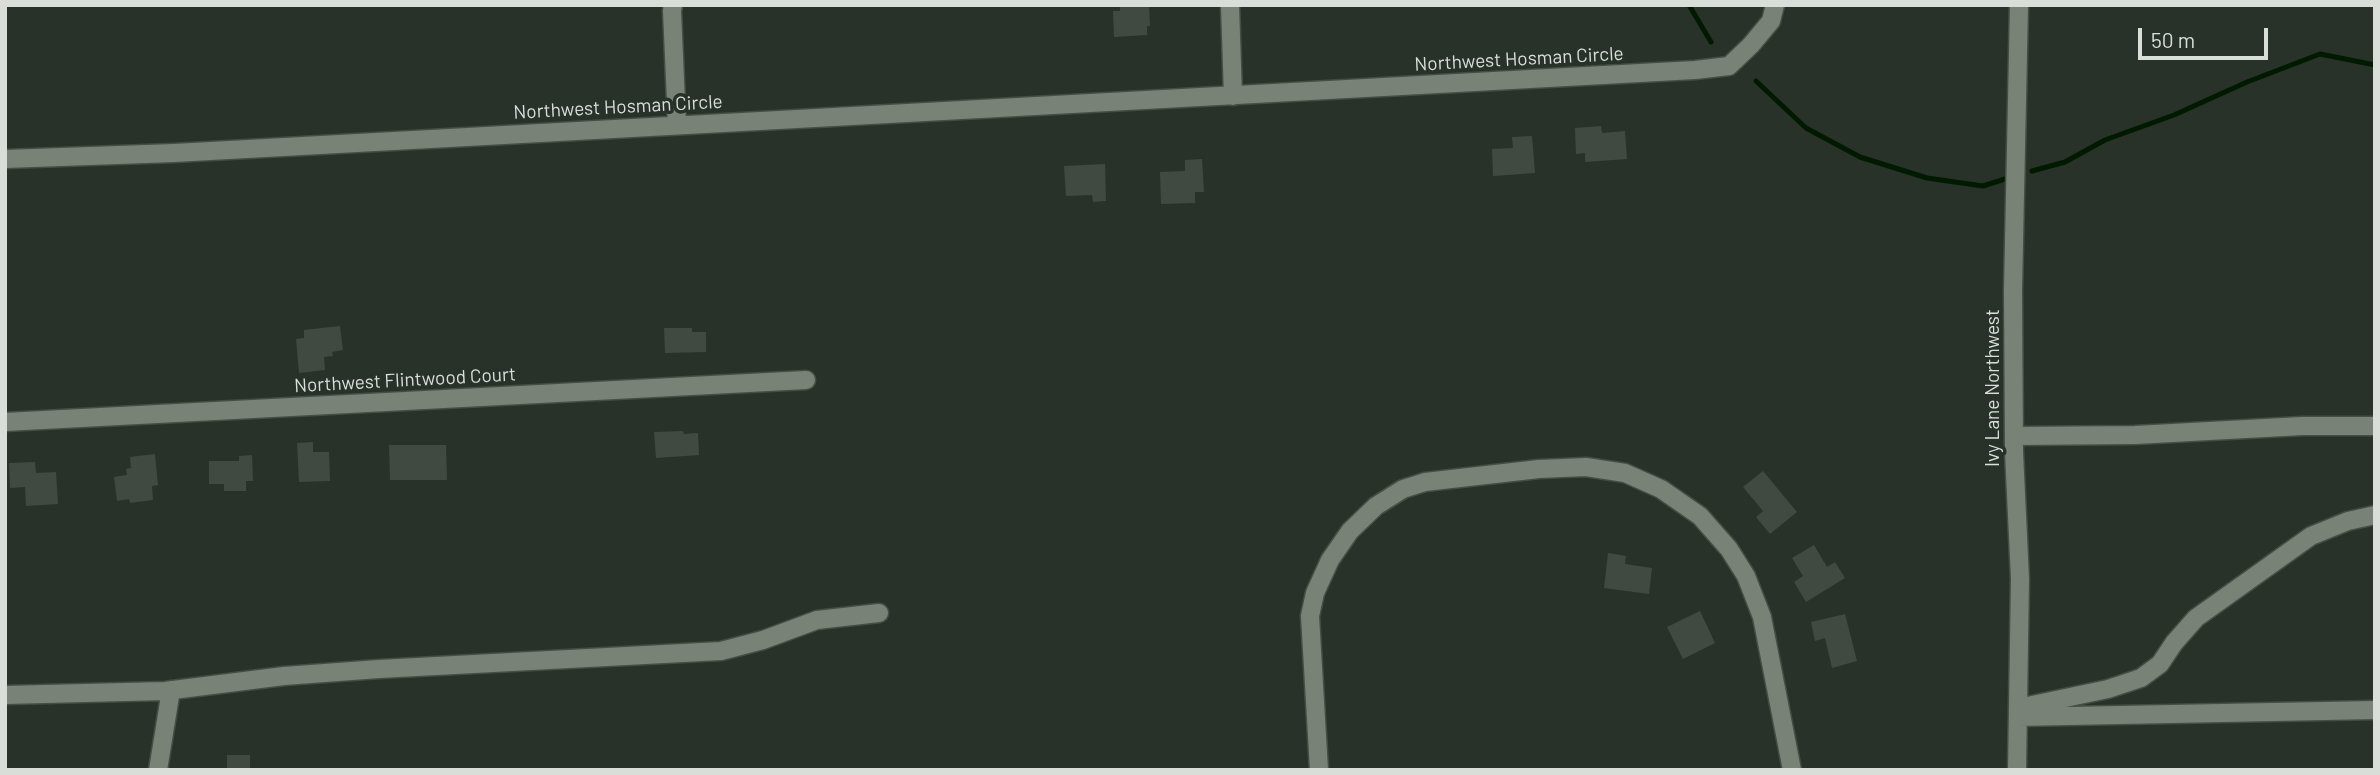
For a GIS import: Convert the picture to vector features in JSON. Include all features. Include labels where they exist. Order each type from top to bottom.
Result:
[{"type":"street","points":[[673,5],[677,125]]},
{"type":"street","points":[[1230,5],[1233,96]]},
{"type":"street","name":"Northwest Hosman Circle","points":[[5,159],[202,151],[1695,71],[1729,66],[1771,21],[1775,5]]},
{"type":"street","name":"Ivy Lane Northwest","points":[[2017,770],[2020,579],[2014,436],[2013,290],[2019,5]]},
{"type":"street","name":"Northwest Flintwood Court","points":[[5,422],[806,380]]},
{"type":"street","points":[[2014,436],[2135,435],[2302,426],[2375,426]]},
{"type":"street","points":[[1319,770],[1310,616],[1315,593],[1330,560],[1350,531],[1376,506],[1403,489],[1425,482],[1539,469],[1586,467],[1625,473],[1661,489],[1700,516],[1729,549],[1746,576],[1762,617],[1792,770]]},
{"type":"street","points":[[2018,713],[2141,678],[2160,664],[2196,618],[2311,536],[2348,521],[2375,515]]},
{"type":"street","points":[[5,695],[171,690],[284,676],[366,670],[721,651],[764,640],[817,620],[879,613]]},
{"type":"street","points":[[158,770],[171,690]]},
{"type":"street","points":[[2018,713],[2375,710]]},
{"type":"building","points":[[1120,5],[1149,5],[1150,26],[1147,26],[1147,35],[1114,37],[1113,11],[1120,11]]},
{"type":"building","points":[[1601,126],[1602,133],[1625,131],[1627,159],[1585,162],[1585,153],[1576,154],[1575,128]]},
{"type":"building","points":[[1532,136],[1535,173],[1493,176],[1492,149],[1513,148],[1512,137]]},
{"type":"building","points":[[1202,159],[1204,192],[1195,192],[1195,203],[1161,204],[1160,172],[1185,171],[1185,160]]},
{"type":"building","points":[[1105,164],[1106,201],[1093,202],[1092,195],[1066,196],[1064,166]]},
{"type":"building","points":[[340,326],[343,350],[332,352],[333,356],[324,357],[325,370],[299,373],[296,339],[304,338],[304,330]]},
{"type":"building","points":[[664,328],[692,328],[692,332],[706,332],[706,352],[665,353]]},
{"type":"building","points":[[683,431],[684,434],[698,433],[699,455],[656,458],[654,432]]},
{"type":"building","points":[[313,442],[313,452],[329,452],[330,481],[299,482],[297,443]]},
{"type":"building","points":[[389,445],[446,445],[447,480],[390,480]]},
{"type":"building","points":[[155,454],[158,485],[152,486],[153,500],[130,503],[129,499],[117,501],[114,477],[127,475],[126,469],[131,468],[130,457]]},
{"type":"building","points":[[252,455],[253,481],[246,481],[246,491],[224,491],[224,484],[209,484],[209,461],[239,461],[239,456]]},
{"type":"building","points":[[35,462],[36,473],[56,472],[58,504],[26,506],[25,487],[10,488],[9,463]]},
{"type":"building","points":[[1763,471],[1797,512],[1770,534],[1756,517],[1763,511],[1743,487]]},
{"type":"building","points":[[1814,545],[1827,567],[1835,562],[1845,578],[1806,602],[1794,582],[1803,576],[1792,558]]},
{"type":"building","points":[[1608,553],[1626,556],[1625,564],[1652,568],[1649,594],[1604,588]]},
{"type":"building","points":[[1700,611],[1715,643],[1683,659],[1667,627]]},
{"type":"building","points":[[1845,614],[1857,661],[1832,668],[1825,638],[1815,641],[1811,622]]},
{"type":"building","points":[[227,755],[250,755],[250,770],[227,770]]},
{"type":"waterway","points":[[1689,5],[1711,42]]},
{"type":"waterway","points":[[2032,171],[2065,162],[2105,140],[2174,115],[2247,82],[2320,54],[2375,65]]},
{"type":"waterway","points":[[1756,81],[1806,128],[1860,157],[1927,178],[1983,186],[2005,179]]}]
